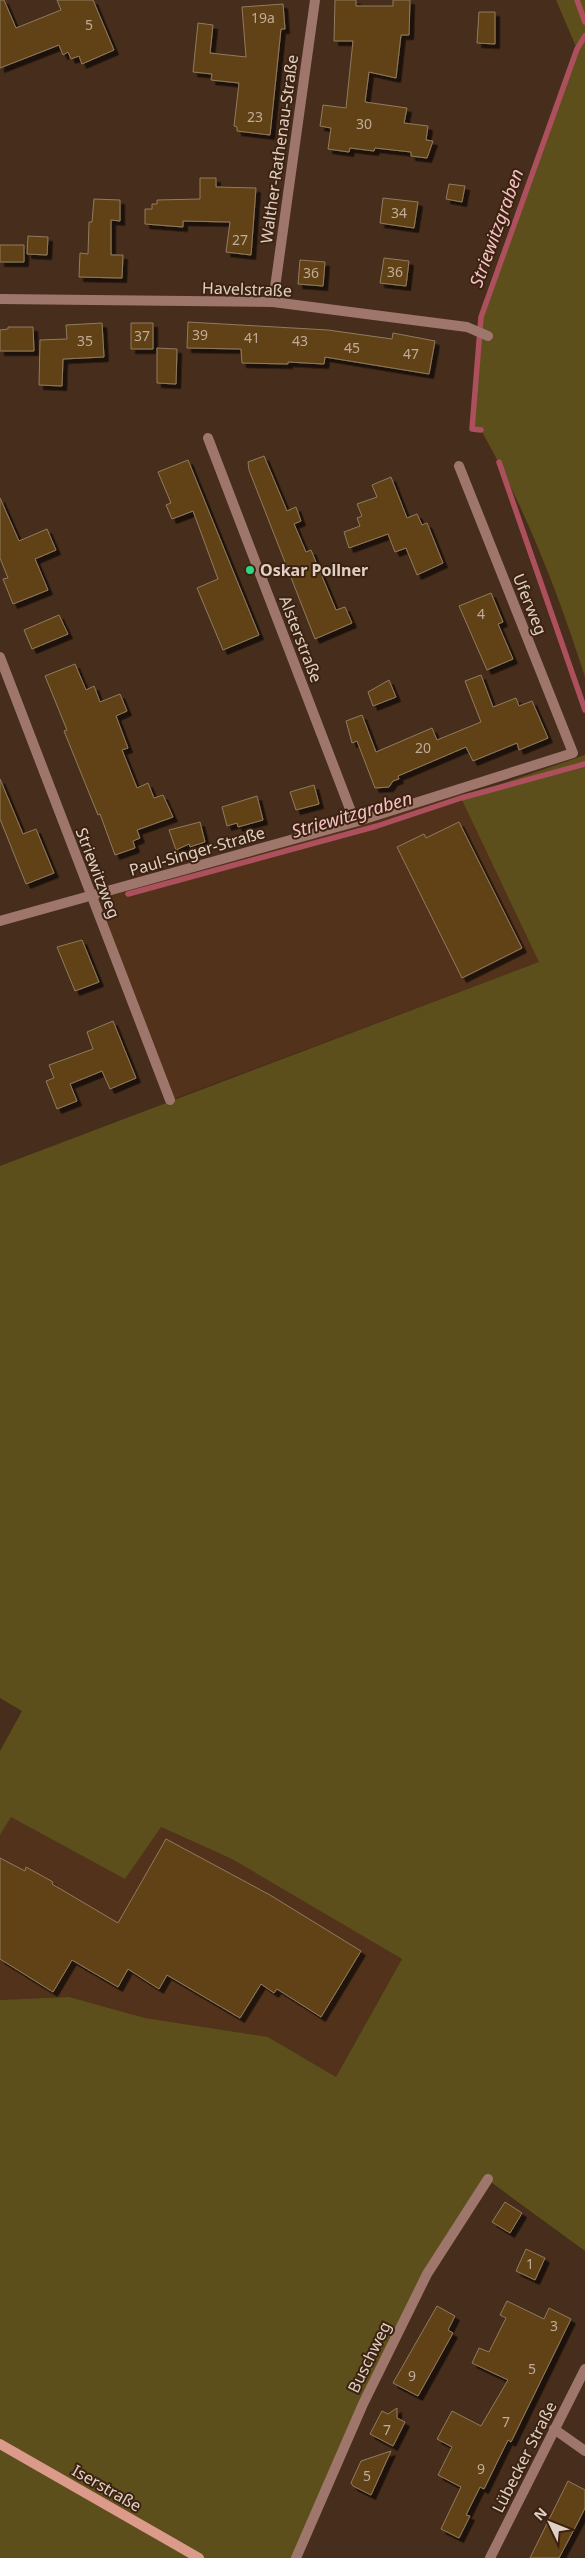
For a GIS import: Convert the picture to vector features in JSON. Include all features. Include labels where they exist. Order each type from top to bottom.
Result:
[{"type":"street","name":"Walther-Rathenau-Straße","points":[[273,302],[315,0]]},
{"type":"street","name":"Havelstraße","points":[[0,299],[273,302],[467,327],[488,336]]},
{"type":"street","name":"Alsterstraße","points":[[208,438],[356,822]]},
{"type":"street","name":"Uferweg","points":[[459,466],[573,752]]},
{"type":"street","name":"Striewitzweg","points":[[0,657],[170,1100]]},
{"type":"street","name":"Paul-Singer-Straße","points":[[0,921],[356,822],[573,752]]},
{"type":"street","name":"Buschweg","points":[[296,2558],[363,2404],[427,2274],[488,2180]]},
{"type":"street","name":"Lübecker Straße","points":[[490,2558],[585,2369]]},
{"type":"street","points":[[554,2429],[585,2451]]},
{"type":"street","name":"Iserstraße","points":[[0,2444],[199,2558]]},
{"type":"shaded area","points":[[556,0],[585,0],[585,677],[552,582],[526,520],[481,430],[472,429],[481,317],[577,49]]},
{"type":"shaded area","points":[[585,755],[585,2251],[488,2180],[427,2274],[296,2558],[0,2558],[0,2000],[69,1997],[145,2018],[268,2037],[336,2077],[402,1959],[232,1859],[161,1827],[125,1879],[11,1817],[0,1835],[0,1751],[22,1711],[0,1698],[0,1166],[539,962],[461,798]]},
{"type":"shaded area","points":[[458,791],[540,962],[170,1100],[91,896]]},
{"type":"shaded area","points":[[11,1816],[125,1879],[160,1827],[232,1859],[402,1959],[336,2077],[268,2037],[145,2018],[69,1997],[0,2000],[0,1835]]},
{"type":"building","points":[[0,0],[4,0],[16,28],[61,10],[57,0],[93,0],[114,50],[82,64],[79,56],[71,59],[68,52],[63,55],[59,45],[0,68]]},
{"type":"building","points":[[335,0],[356,0],[356,6],[393,6],[393,0],[410,0],[409,35],[401,35],[396,78],[369,72],[365,102],[407,108],[404,123],[428,126],[426,140],[433,141],[427,158],[411,156],[411,152],[375,148],[374,151],[350,148],[349,152],[328,149],[331,128],[320,126],[323,105],[346,108],[353,41],[334,41]]},
{"type":"building","points":[[283,4],[285,29],[281,29],[270,135],[237,131],[237,127],[234,126],[239,83],[211,80],[212,74],[193,72],[198,23],[213,25],[210,53],[246,57],[242,7]]},
{"type":"building","points":[[479,12],[495,12],[495,44],[477,43]]},
{"type":"building","points":[[200,178],[216,178],[216,187],[256,188],[251,255],[226,252],[230,222],[183,221],[183,227],[145,224],[145,209],[152,209],[152,204],[157,204],[157,200],[200,199]]},
{"type":"building","points":[[449,184],[465,186],[462,202],[446,199]]},
{"type":"building","points":[[383,198],[418,202],[414,228],[380,223]]},
{"type":"building","points":[[94,199],[120,200],[120,221],[111,220],[111,255],[123,255],[122,278],[79,277],[80,253],[88,254],[89,222],[92,222]]},
{"type":"building","points":[[28,236],[48,237],[47,255],[27,254]]},
{"type":"building","points":[[0,245],[24,245],[24,262],[0,262]]},
{"type":"building","points":[[384,258],[409,261],[406,286],[380,283]]},
{"type":"building","points":[[300,260],[325,262],[323,286],[298,284]]},
{"type":"building","points":[[188,322],[328,330],[392,339],[393,333],[435,341],[429,374],[325,357],[324,364],[288,362],[288,364],[242,363],[241,349],[187,348]]},
{"type":"building","points":[[102,323],[104,357],[63,359],[62,386],[39,385],[40,340],[67,339],[66,325]]},
{"type":"building","points":[[131,323],[153,323],[153,349],[131,349]]},
{"type":"building","points":[[8,327],[33,327],[34,351],[0,351],[0,330],[8,329]]},
{"type":"building","points":[[157,348],[177,349],[176,384],[157,383]]},
{"type":"building","points":[[264,456],[287,511],[296,507],[301,521],[294,524],[306,552],[311,550],[336,610],[345,607],[352,623],[315,639],[249,470],[248,462]]},
{"type":"building","points":[[188,460],[259,635],[223,650],[197,588],[218,579],[193,511],[172,519],[166,505],[171,503],[158,472]]},
{"type":"building","points":[[391,477],[407,518],[417,514],[422,525],[427,523],[443,563],[417,575],[406,548],[395,552],[388,534],[349,548],[344,532],[360,526],[357,518],[362,516],[357,504],[377,497],[372,485]]},
{"type":"building","points":[[0,498],[19,541],[47,529],[56,550],[35,559],[48,590],[13,604],[3,579],[8,578],[0,558]]},
{"type":"building","points":[[491,593],[503,622],[498,624],[513,659],[487,670],[459,606]]},
{"type":"building","points":[[59,615],[68,634],[32,649],[24,630]]},
{"type":"building","points":[[75,664],[86,690],[94,686],[100,702],[120,694],[127,711],[116,716],[128,748],[122,750],[137,788],[148,783],[154,798],[163,795],[173,817],[137,830],[140,838],[133,841],[135,848],[115,855],[100,814],[98,815],[64,731],[67,730],[45,676]]},
{"type":"building","points":[[481,675],[493,707],[516,698],[519,706],[532,701],[548,738],[519,750],[517,743],[473,761],[466,747],[398,776],[399,779],[393,781],[389,787],[375,788],[357,741],[352,743],[346,721],[362,715],[376,752],[432,728],[437,740],[481,722],[465,681]]},
{"type":"building","points":[[389,680],[396,697],[373,706],[368,692]]},
{"type":"building","points":[[0,779],[23,834],[36,829],[54,873],[26,884],[0,819]]},
{"type":"building","points":[[314,785],[319,804],[296,810],[290,792]]},
{"type":"building","points":[[257,796],[263,820],[238,827],[237,823],[227,826],[222,807]]},
{"type":"building","points":[[200,822],[205,842],[190,847],[189,844],[176,850],[169,830]]},
{"type":"building","points":[[459,822],[522,948],[462,978],[397,847],[424,834],[426,838]]},
{"type":"building","points":[[82,940],[99,982],[75,991],[57,947]]},
{"type":"building","points":[[113,1021],[136,1078],[110,1089],[102,1071],[70,1084],[77,1101],[57,1109],[46,1081],[54,1078],[49,1065],[93,1049],[87,1032]]},
{"type":"building","points":[[166,1839],[270,1895],[361,1951],[321,2017],[277,1989],[274,1993],[261,1984],[240,2018],[167,1975],[159,1989],[128,1969],[118,1987],[72,1960],[53,1992],[0,1959],[0,1858],[25,1871],[26,1867],[118,1923]]},
{"type":"building","points":[[505,2202],[522,2213],[510,2233],[492,2222]]},
{"type":"building","points":[[526,2249],[545,2258],[535,2280],[516,2271]]},
{"type":"building","points":[[507,2301],[544,2319],[549,2308],[571,2319],[511,2442],[508,2440],[484,2489],[480,2487],[466,2515],[470,2516],[459,2538],[441,2529],[461,2487],[438,2475],[452,2447],[437,2439],[452,2411],[481,2426],[508,2380],[472,2363],[479,2348],[489,2352],[506,2318],[500,2315]]},
{"type":"building","points":[[437,2306],[455,2316],[448,2330],[453,2333],[418,2396],[393,2383]]},
{"type":"building","points":[[397,2408],[397,2418],[405,2422],[393,2446],[370,2434],[382,2411],[388,2414]]},
{"type":"building","points":[[391,2451],[371,2495],[353,2486],[351,2483],[361,2461]]},
{"type":"building","points":[[568,2481],[585,2490],[585,2508],[559,2558],[530,2558]]},
{"type":"waterway","name":"Striewitzgraben","points":[[577,0],[585,22]]},
{"type":"waterway","name":"Striewitzgraben","points":[[481,430],[472,429],[481,317],[577,49],[585,36]]},
{"type":"waterway","name":"Striewitzgraben","points":[[499,462],[585,710]]},
{"type":"waterway","name":"Striewitzgraben","points":[[128,894],[377,826],[461,798],[585,764]]},
{"type":"place","name":"Oskar Pollner","points":[[250,570]]}]
